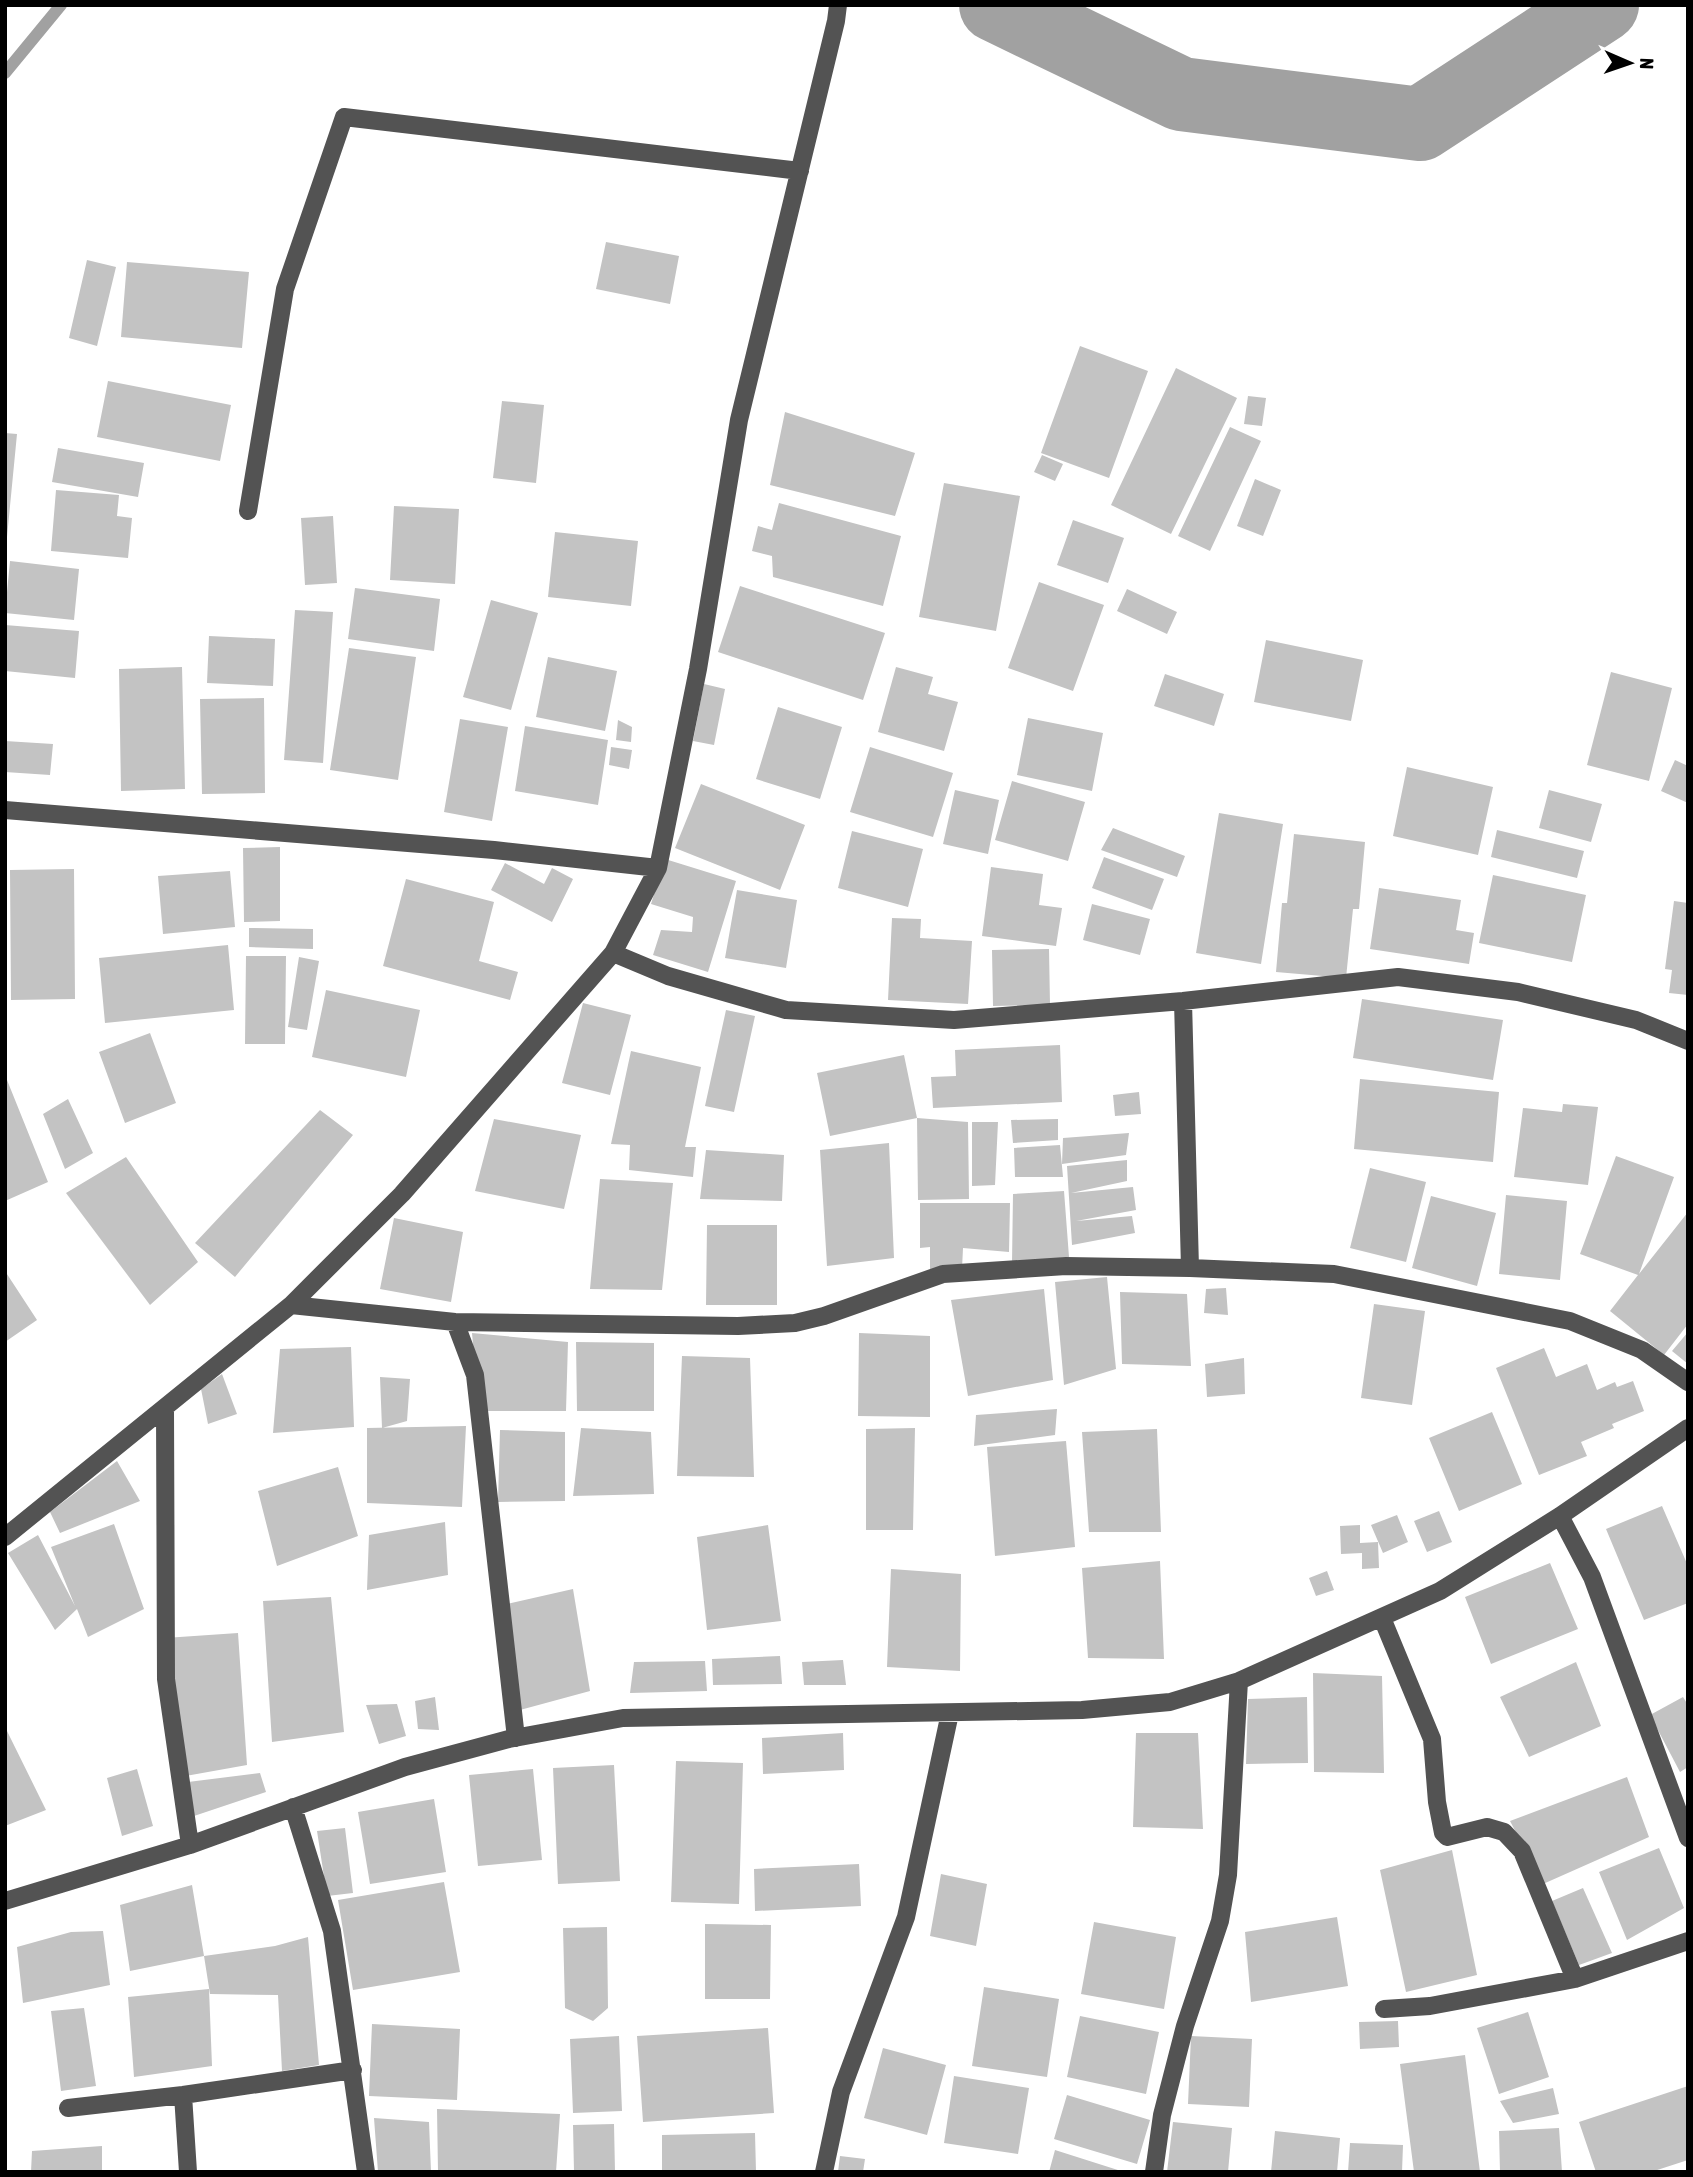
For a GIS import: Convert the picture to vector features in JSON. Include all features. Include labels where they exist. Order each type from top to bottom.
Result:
[{"type":"street","points":[[5,1537],[291,1305],[402,1194],[613,953],[658,868],[698,668],[739,420],[837,13]]},
{"type":"street","points":[[248,511],[285,289],[344,117],[800,171]]},
{"type":"street","points":[[5,810],[494,850],[658,868]]},
{"type":"street","points":[[613,953],[667,976],[786,1010],[954,1020],[1183,1001],[1398,977],[1518,992],[1636,1020],[1688,1041]]},
{"type":"street","points":[[1183,1001],[1190,1268]]},
{"type":"street","points":[[291,1305],[455,1322],[738,1326],[795,1323],[824,1317],[943,1274],[1066,1266],[1334,1274],[1570,1321],[1642,1350],[1688,1382]]},
{"type":"street","points":[[455,1322],[475,1375],[516,1738]]},
{"type":"street","points":[[164,1409],[166,1678],[190,1845]]},
{"type":"street","points":[[5,1902],[190,1845],[405,1767],[516,1738],[623,1718],[1082,1710],[1170,1702],[1239,1681],[1440,1591],[1560,1516],[1688,1428]]},
{"type":"street","points":[[1560,1516],[1592,1577],[1688,1838]]},
{"type":"street","points":[[1382,1618],[1432,1739],[1437,1802],[1443,1833],[1447,1837],[1488,1827],[1504,1832],[1522,1851],[1576,1979]]},
{"type":"street","points":[[1154,2172],[1162,2115],[1185,2026],[1220,1922],[1228,1875],[1239,1681]]},
{"type":"street","points":[[824,2172],[841,2092],[906,1917],[950,1713]]},
{"type":"street","points":[[293,1807],[332,1931],[366,2172]]},
{"type":"street","points":[[1384,2010],[1430,2006],[1576,1979],[1688,1941]]},
{"type":"street","points":[[68,2108],[184,2095],[353,2070]]},
{"type":"street","points":[[184,2095],[188,2172]]},
{"type":"building","points":[[606,242],[679,256],[670,304],[596,289]]},
{"type":"building","points":[[87,260],[116,267],[97,346],[69,338]]},
{"type":"building","points":[[127,262],[249,272],[242,348],[121,337]]},
{"type":"building","points":[[1080,346],[1148,371],[1109,478],[1041,453]]},
{"type":"building","points":[[1176,368],[1237,398],[1171,534],[1111,505]]},
{"type":"building","points":[[108,381],[231,405],[220,461],[97,437]]},
{"type":"building","points":[[1248,396],[1266,398],[1262,426],[1244,424]]},
{"type":"building","points":[[502,401],[544,405],[536,483],[493,478]]},
{"type":"building","points":[[785,412],[915,453],[895,516],[770,485]]},
{"type":"building","points":[[1230,427],[1261,441],[1210,551],[1178,536]]},
{"type":"building","points":[[5,433],[17,434],[7,537],[5,537]]},
{"type":"building","points":[[58,448],[144,463],[138,497],[52,482]]},
{"type":"building","points":[[1042,455],[1063,464],[1055,481],[1034,472]]},
{"type":"building","points":[[1255,479],[1281,490],[1263,536],[1237,526]]},
{"type":"building","points":[[944,483],[1020,496],[996,631],[919,617]]},
{"type":"building","points":[[56,490],[119,495],[117,516],[132,518],[128,558],[51,551]]},
{"type":"building","points":[[779,503],[901,536],[883,606],[773,577],[772,556],[752,551],[758,526],[772,530]]},
{"type":"building","points":[[394,506],[459,509],[455,584],[390,580]]},
{"type":"building","points":[[333,516],[337,583],[305,585],[301,518]]},
{"type":"building","points":[[1073,520],[1124,538],[1108,583],[1057,565]]},
{"type":"building","points":[[555,532],[638,541],[631,606],[548,597]]},
{"type":"building","points":[[10,561],[79,569],[74,620],[5,613]]},
{"type":"building","points":[[1039,582],[1104,605],[1073,691],[1008,668]]},
{"type":"building","points":[[740,586],[885,633],[863,700],[718,652]]},
{"type":"building","points":[[355,588],[440,599],[434,651],[348,639]]},
{"type":"building","points":[[1127,589],[1177,612],[1167,634],[1117,611]]},
{"type":"building","points":[[491,600],[538,613],[511,710],[463,697]]},
{"type":"building","points":[[295,610],[333,612],[323,763],[284,760]]},
{"type":"building","points":[[5,625],[79,631],[75,678],[5,671]]},
{"type":"building","points":[[209,636],[275,639],[273,686],[207,683]]},
{"type":"building","points":[[1266,640],[1363,660],[1351,721],[1254,702]]},
{"type":"building","points":[[349,648],[416,657],[398,780],[330,770]]},
{"type":"building","points":[[548,657],[617,671],[605,731],[536,717]]},
{"type":"building","points":[[182,667],[185,789],[121,791],[119,669]]},
{"type":"building","points":[[896,667],[933,677],[928,694],[958,702],[944,751],[878,732]]},
{"type":"building","points":[[1611,672],[1672,688],[1649,781],[1587,765]]},
{"type":"building","points":[[1165,674],[1224,694],[1214,726],[1154,706]]},
{"type":"building","points":[[704,684],[725,689],[714,745],[693,741]]},
{"type":"building","points":[[264,698],[265,793],[202,794],[200,699]]},
{"type":"building","points":[[778,707],[842,727],[820,799],[756,779]]},
{"type":"building","points":[[1028,718],[1103,733],[1092,791],[1017,775]]},
{"type":"building","points":[[460,719],[508,727],[492,821],[444,812]]},
{"type":"building","points":[[618,720],[632,727],[631,742],[616,740]]},
{"type":"building","points":[[525,726],[608,740],[598,805],[515,791]]},
{"type":"building","points":[[5,741],[53,744],[50,775],[5,772]]},
{"type":"building","points":[[611,747],[632,750],[629,769],[609,765]]},
{"type":"building","points":[[870,747],[953,773],[933,837],[850,812]]},
{"type":"building","points":[[1675,760],[1688,766],[1688,803],[1661,791]]},
{"type":"building","points":[[1407,767],[1493,787],[1478,855],[1393,836]]},
{"type":"building","points":[[1012,781],[1085,802],[1068,861],[995,840]]},
{"type":"building","points":[[701,784],[805,825],[780,890],[675,848]]},
{"type":"building","points":[[955,790],[999,800],[988,854],[943,844]]},
{"type":"building","points":[[1549,790],[1602,804],[1591,842],[1539,828]]},
{"type":"building","points":[[1219,813],[1283,824],[1261,964],[1196,953]]},
{"type":"building","points":[[1113,828],[1185,856],[1177,877],[1101,850]]},
{"type":"building","points":[[1497,830],[1584,851],[1577,878],[1491,857]]},
{"type":"building","points":[[852,831],[923,849],[908,907],[838,888]]},
{"type":"building","points":[[1294,834],[1365,842],[1359,909],[1353,909],[1346,978],[1276,972],[1282,903],[1287,903]]},
{"type":"building","points":[[280,847],[280,921],[244,922],[243,848]]},
{"type":"building","points":[[1104,857],[1164,879],[1152,910],[1092,888]]},
{"type":"building","points":[[665,859],[736,881],[708,972],[653,955],[661,930],[692,932],[693,917],[651,904]]},
{"type":"building","points":[[505,863],[544,884],[552,868],[573,879],[552,922],[491,890]]},
{"type":"building","points":[[991,867],[1043,874],[1039,905],[1062,908],[1056,946],[982,936]]},
{"type":"building","points":[[74,869],[75,999],[11,1000],[10,870]]},
{"type":"building","points":[[230,871],[235,927],[163,934],[158,876]]},
{"type":"building","points":[[1493,875],[1586,895],[1572,962],[1479,943]]},
{"type":"building","points":[[406,879],[494,902],[479,961],[518,972],[510,1000],[383,966]]},
{"type":"building","points":[[1379,888],[1461,900],[1456,930],[1474,933],[1469,964],[1370,949]]},
{"type":"building","points":[[737,890],[797,900],[786,968],[725,958]]},
{"type":"building","points":[[1674,901],[1688,903],[1688,995],[1669,993],[1672,970],[1665,969]]},
{"type":"building","points":[[1092,904],[1150,919],[1140,955],[1083,940]]},
{"type":"building","points":[[892,918],[921,919],[920,938],[972,941],[968,1004],[888,1000]]},
{"type":"building","points":[[249,928],[313,929],[313,949],[249,947]]},
{"type":"building","points":[[228,945],[234,1010],[105,1023],[99,958]]},
{"type":"building","points":[[1049,949],[1050,1005],[993,1006],[992,950]]},
{"type":"building","points":[[246,956],[286,956],[285,1044],[245,1044]]},
{"type":"building","points":[[299,957],[319,961],[307,1030],[288,1027]]},
{"type":"building","points":[[326,990],[420,1010],[406,1077],[312,1057]]},
{"type":"building","points":[[1362,999],[1503,1020],[1493,1080],[1353,1058]]},
{"type":"building","points":[[583,1003],[631,1015],[610,1095],[562,1083]]},
{"type":"building","points":[[726,1010],[755,1016],[734,1112],[705,1106]]},
{"type":"building","points":[[150,1033],[176,1103],[125,1123],[99,1052]]},
{"type":"building","points":[[1060,1045],[1062,1102],[933,1108],[931,1077],[956,1076],[955,1050]]},
{"type":"building","points":[[631,1051],[701,1067],[685,1147],[696,1147],[693,1177],[629,1170],[630,1145],[611,1144]]},
{"type":"building","points":[[904,1055],[917,1118],[830,1136],[817,1073]]},
{"type":"building","points":[[5,1075],[48,1182],[5,1201]]},
{"type":"building","points":[[1360,1079],[1499,1092],[1493,1162],[1354,1149]]},
{"type":"building","points":[[1139,1092],[1141,1114],[1115,1116],[1113,1095]]},
{"type":"building","points":[[68,1099],[93,1153],[65,1169],[43,1114]]},
{"type":"building","points":[[1563,1104],[1598,1107],[1588,1185],[1514,1177],[1523,1108],[1562,1112]]},
{"type":"building","points":[[320,1110],[353,1135],[235,1277],[195,1243]]},
{"type":"building","points":[[917,1118],[968,1122],[969,1199],[918,1200]]},
{"type":"building","points":[[494,1119],[581,1135],[564,1209],[475,1191]]},
{"type":"building","points":[[1058,1119],[1058,1140],[1013,1143],[1011,1120]]},
{"type":"building","points":[[972,1122],[998,1122],[995,1185],[972,1186]]},
{"type":"building","points":[[1129,1133],[1126,1155],[1062,1164],[1063,1138]]},
{"type":"building","points":[[889,1143],[894,1258],[827,1266],[820,1150]]},
{"type":"building","points":[[1060,1145],[1063,1177],[1015,1177],[1014,1148]]},
{"type":"building","points":[[706,1150],[784,1155],[782,1201],[700,1199]]},
{"type":"building","points":[[1616,1156],[1674,1177],[1639,1274],[1688,1212],[1688,1324],[1664,1355],[1610,1311],[1638,1275],[1580,1254]]},
{"type":"building","points":[[126,1157],[198,1262],[150,1305],[66,1193]]},
{"type":"building","points":[[1127,1160],[1127,1181],[1071,1193],[1133,1187],[1136,1210],[1076,1221],[1132,1216],[1135,1233],[1072,1245],[1067,1166]]},
{"type":"building","points":[[1370,1168],[1426,1182],[1406,1262],[1350,1248]]},
{"type":"building","points":[[600,1179],[673,1183],[662,1290],[590,1289]]},
{"type":"building","points":[[1064,1191],[1069,1257],[1012,1263],[1013,1194]]},
{"type":"building","points":[[1506,1195],[1567,1201],[1560,1280],[1499,1274]]},
{"type":"building","points":[[1431,1196],[1496,1213],[1477,1286],[1412,1268]]},
{"type":"building","points":[[920,1203],[1010,1203],[1009,1252],[963,1248],[962,1269],[930,1273],[930,1247],[920,1248]]},
{"type":"building","points":[[394,1218],[463,1232],[451,1302],[380,1289]]},
{"type":"building","points":[[707,1225],[777,1225],[777,1305],[706,1305]]},
{"type":"building","points":[[5,1271],[37,1320],[5,1342]]},
{"type":"building","points":[[1107,1277],[1116,1369],[1064,1385],[1055,1282]]},
{"type":"building","points":[[1226,1288],[1228,1315],[1204,1313],[1206,1289]]},
{"type":"building","points":[[1044,1289],[1053,1380],[968,1396],[951,1300]]},
{"type":"building","points":[[1120,1292],[1187,1294],[1191,1366],[1122,1364]]},
{"type":"building","points":[[1374,1304],[1425,1311],[1412,1405],[1361,1398]]},
{"type":"building","points":[[1688,1332],[1688,1364],[1672,1351]]},
{"type":"building","points":[[472,1333],[568,1342],[566,1411],[479,1411]]},
{"type":"building","points":[[859,1333],[930,1336],[930,1417],[858,1416]]},
{"type":"building","points":[[576,1342],[654,1343],[654,1411],[577,1411]]},
{"type":"building","points":[[351,1347],[354,1427],[273,1433],[280,1349]]},
{"type":"building","points":[[1544,1348],[1556,1377],[1587,1364],[1597,1390],[1615,1382],[1617,1387],[1633,1381],[1644,1411],[1612,1424],[1614,1428],[1581,1442],[1587,1456],[1539,1475],[1496,1368]]},
{"type":"building","points":[[682,1356],[750,1358],[754,1477],[677,1476]]},
{"type":"building","points":[[1244,1358],[1245,1394],[1207,1397],[1205,1364]]},
{"type":"building","points":[[222,1374],[237,1414],[208,1424],[201,1389]]},
{"type":"building","points":[[380,1377],[410,1379],[407,1421],[382,1428]]},
{"type":"building","points":[[1057,1409],[1055,1435],[974,1446],[976,1415]]},
{"type":"building","points":[[1492,1412],[1522,1484],[1459,1511],[1429,1438]]},
{"type":"building","points":[[466,1426],[462,1507],[367,1503],[367,1428]]},
{"type":"building","points":[[581,1428],[651,1432],[654,1494],[573,1496]]},
{"type":"building","points":[[915,1428],[913,1530],[866,1530],[866,1429]]},
{"type":"building","points":[[1157,1429],[1161,1532],[1089,1532],[1082,1432]]},
{"type":"building","points":[[500,1430],[565,1432],[565,1501],[498,1502]]},
{"type":"building","points":[[1066,1441],[1075,1547],[995,1556],[987,1447]]},
{"type":"building","points":[[117,1461],[140,1501],[60,1533],[50,1512]]},
{"type":"building","points":[[338,1467],[358,1536],[277,1566],[258,1491]]},
{"type":"building","points":[[1662,1506],[1688,1566],[1688,1603],[1644,1620],[1606,1529]]},
{"type":"building","points":[[1439,1511],[1452,1542],[1427,1552],[1414,1521]]},
{"type":"building","points":[[1397,1515],[1408,1542],[1383,1553],[1371,1525]]},
{"type":"building","points":[[445,1522],[448,1575],[367,1590],[369,1535]]},
{"type":"building","points":[[114,1524],[144,1609],[88,1637],[77,1609],[55,1630],[8,1553],[38,1535],[75,1606],[51,1547]]},
{"type":"building","points":[[768,1525],[781,1621],[707,1630],[697,1537]]},
{"type":"building","points":[[1360,1525],[1360,1543],[1378,1542],[1379,1568],[1362,1569],[1362,1553],[1341,1554],[1340,1526]]},
{"type":"building","points":[[1160,1561],[1164,1659],[1088,1658],[1082,1568]]},
{"type":"building","points":[[1550,1563],[1578,1629],[1491,1664],[1465,1597]]},
{"type":"building","points":[[891,1569],[961,1574],[960,1671],[887,1667]]},
{"type":"building","points":[[1327,1571],[1334,1590],[1316,1596],[1309,1578]]},
{"type":"building","points":[[573,1589],[590,1691],[520,1710],[507,1604]]},
{"type":"building","points":[[331,1597],[344,1732],[272,1742],[263,1601]]},
{"type":"building","points":[[238,1633],[247,1765],[180,1777],[165,1638]]},
{"type":"building","points":[[780,1656],[782,1684],[713,1685],[712,1659]]},
{"type":"building","points":[[843,1660],[846,1685],[804,1685],[802,1662]]},
{"type":"building","points":[[705,1661],[707,1691],[630,1693],[634,1662]]},
{"type":"building","points":[[1576,1662],[1601,1726],[1529,1757],[1500,1697]]},
{"type":"building","points":[[1313,1673],[1382,1676],[1384,1773],[1314,1772]]},
{"type":"building","points":[[435,1697],[439,1730],[418,1729],[415,1701]]},
{"type":"building","points":[[1307,1697],[1308,1763],[1246,1764],[1248,1699]]},
{"type":"building","points":[[1683,1697],[1688,1705],[1688,1767],[1680,1772],[1650,1715]]},
{"type":"building","points":[[397,1704],[406,1736],[379,1744],[366,1705]]},
{"type":"building","points":[[7,1731],[46,1810],[5,1826],[5,1732]]},
{"type":"building","points":[[843,1733],[844,1770],[763,1774],[762,1738]]},
{"type":"building","points":[[1136,1733],[1198,1733],[1203,1829],[1133,1827]]},
{"type":"building","points":[[676,1761],[743,1763],[739,1904],[671,1902]]},
{"type":"building","points":[[614,1765],[620,1881],[558,1884],[553,1768]]},
{"type":"building","points":[[137,1769],[153,1826],[122,1836],[107,1778]]},
{"type":"building","points":[[533,1769],[542,1860],[478,1866],[469,1775]]},
{"type":"building","points":[[260,1773],[266,1792],[194,1816],[188,1782]]},
{"type":"building","points":[[1627,1777],[1649,1837],[1543,1884],[1510,1821]]},
{"type":"building","points":[[434,1799],[446,1872],[370,1884],[358,1812]]},
{"type":"building","points":[[345,1828],[353,1893],[327,1896],[317,1831]]},
{"type":"building","points":[[1659,1848],[1684,1908],[1627,1940],[1599,1872]]},
{"type":"building","points":[[1452,1850],[1477,1975],[1406,1992],[1380,1870]]},
{"type":"building","points":[[859,1864],[861,1906],[755,1911],[754,1869]]},
{"type":"building","points":[[941,1874],[987,1884],[976,1946],[930,1936]]},
{"type":"building","points":[[444,1882],[460,1972],[353,1990],[338,1900]]},
{"type":"building","points":[[192,1885],[204,1956],[130,1971],[120,1905]]},
{"type":"building","points":[[1583,1888],[1612,1953],[1579,1965],[1552,1901]]},
{"type":"building","points":[[1337,1917],[1348,1986],[1251,2002],[1245,1932]]},
{"type":"building","points":[[1094,1922],[1176,1937],[1164,2009],[1081,1994]]},
{"type":"building","points":[[705,1924],[771,1925],[770,1999],[705,1999]]},
{"type":"building","points":[[607,1927],[608,2008],[593,2021],[565,2008],[563,1928]]},
{"type":"building","points":[[103,1931],[110,1985],[23,2003],[17,1947],[71,1932]]},
{"type":"building","points":[[308,1937],[319,2065],[282,2071],[278,1995],[210,1994],[204,1956],[275,1946]]},
{"type":"building","points":[[984,1987],[1059,1999],[1047,2077],[972,2066]]},
{"type":"building","points":[[209,1989],[212,2066],[134,2077],[128,1997]]},
{"type":"building","points":[[84,2008],[96,2086],[61,2091],[51,2011]]},
{"type":"building","points":[[1528,2012],[1549,2077],[1499,2094],[1477,2028]]},
{"type":"building","points":[[1080,2016],[1159,2032],[1146,2094],[1067,2077]]},
{"type":"building","points":[[1398,2021],[1399,2047],[1360,2049],[1359,2022]]},
{"type":"building","points":[[372,2024],[460,2029],[457,2100],[369,2096]]},
{"type":"building","points":[[768,2028],[774,2113],[643,2122],[637,2036]]},
{"type":"building","points":[[619,2036],[622,2111],[573,2113],[570,2039]]},
{"type":"building","points":[[1191,2036],[1252,2039],[1249,2107],[1188,2104]]},
{"type":"building","points":[[883,2048],[946,2065],[927,2135],[864,2118]]},
{"type":"building","points":[[1465,2055],[1480,2172],[1414,2172],[1400,2064]]},
{"type":"building","points":[[954,2076],[1029,2088],[1018,2154],[944,2143]]},
{"type":"building","points":[[1688,2086],[1688,2160],[1651,2172],[1596,2172],[1579,2122]]},
{"type":"building","points":[[1553,2088],[1559,2114],[1513,2123],[1500,2101]]},
{"type":"building","points":[[1067,2095],[1150,2120],[1137,2164],[1054,2139]]},
{"type":"building","points":[[437,2109],[560,2114],[556,2172],[438,2172]]},
{"type":"building","points":[[374,2118],[429,2122],[431,2172],[378,2172]]},
{"type":"building","points":[[1173,2122],[1232,2128],[1228,2172],[1167,2172]]},
{"type":"building","points":[[614,2124],[615,2172],[574,2172],[573,2125]]},
{"type":"building","points":[[1559,2128],[1562,2172],[1500,2172],[1499,2131]]},
{"type":"building","points":[[1275,2131],[1340,2138],[1337,2172],[1271,2172]]},
{"type":"building","points":[[755,2133],[756,2172],[662,2172],[662,2135]]},
{"type":"building","points":[[1350,2143],[1403,2145],[1402,2172],[1348,2172]]},
{"type":"building","points":[[102,2146],[102,2172],[31,2172],[32,2151]]},
{"type":"building","points":[[1055,2150],[1121,2171],[1121,2172],[1049,2172]]},
{"type":"building","points":[[840,2156],[865,2159],[863,2172],[838,2172]]},
{"type":"waterway","points":[[5,73],[61,5]]},
{"type":"waterway","points":[[996,5],[1181,94],[1420,124],[1602,5]]}]
